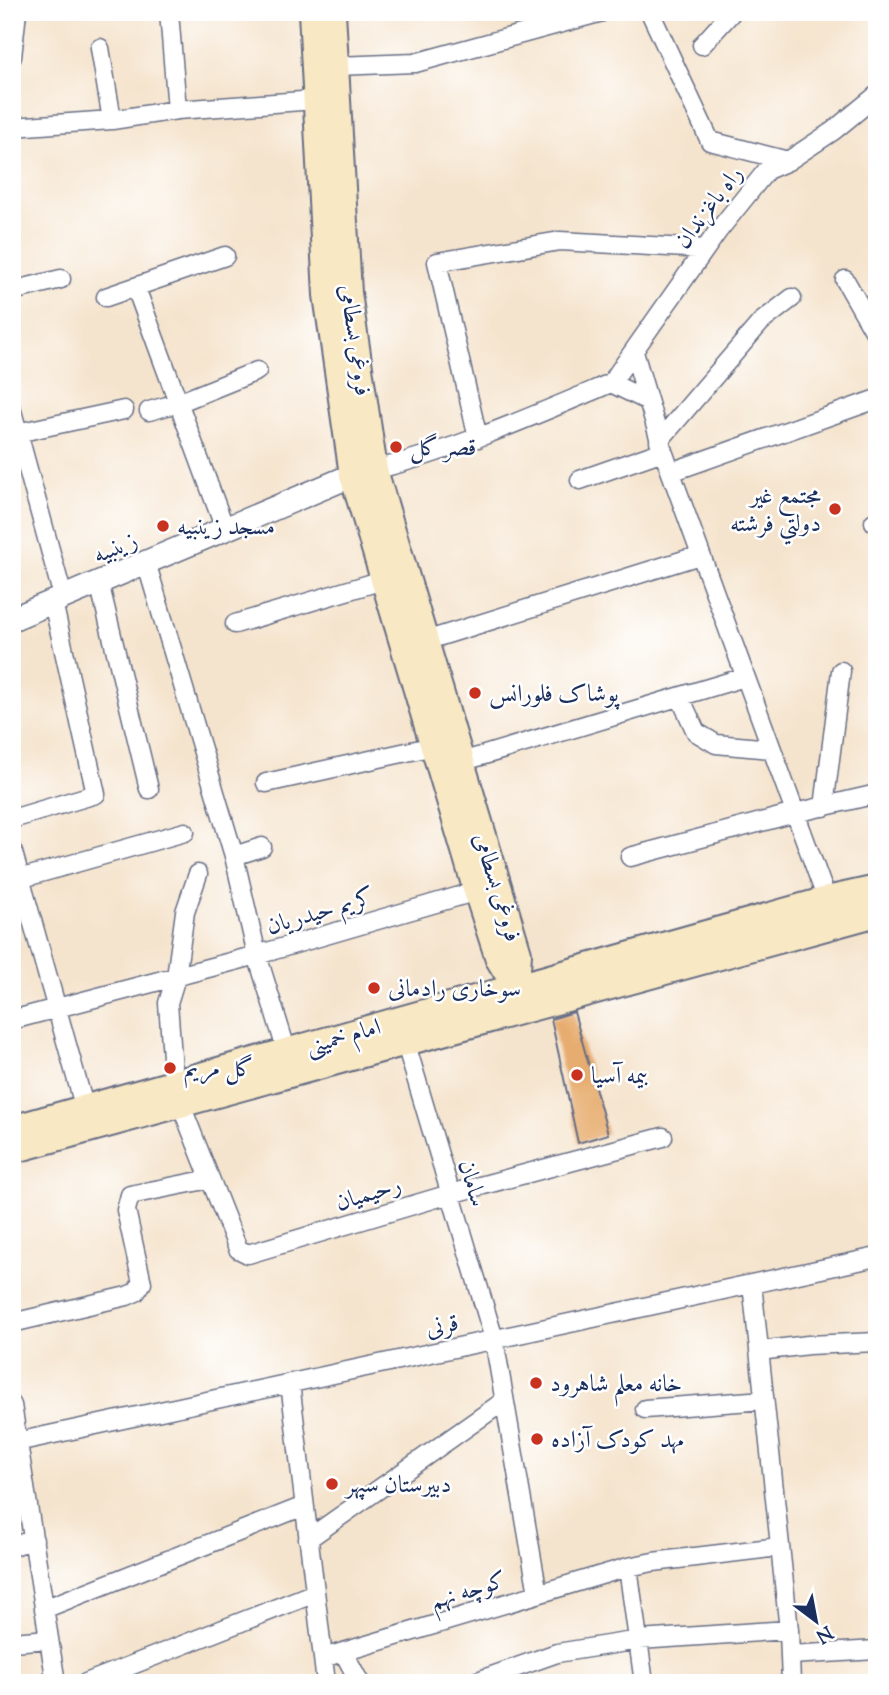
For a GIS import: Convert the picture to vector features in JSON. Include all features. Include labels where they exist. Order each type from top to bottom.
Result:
[{"type":"main road","name":"فروغی بسطامی","points":[[312,12],[327,295],[383,580],[499,959],[519,998]]},
{"type":"main road","name":"فروغی بسطامی","points":[[332,12],[348,293],[364,473],[425,641],[518,953],[519,998]]},
{"type":"main road","name":"امام خمینی","points":[[12,1129],[85,1109],[178,1094],[405,1041],[519,998],[827,901],[877,889]]},
{"type":"main road","name":"امام خمینی","points":[[12,1150],[178,1094],[287,1052],[877,913]]},
{"type":"street","points":[[12,57],[17,12]]},
{"type":"street","points":[[169,12],[177,110]]},
{"type":"street","points":[[336,66],[415,63],[602,12]]},
{"type":"street","points":[[650,12],[710,141],[788,161]]},
{"type":"street","points":[[702,45],[732,12]]},
{"type":"street","points":[[100,48],[112,120]]},
{"type":"street","name":"راه باغزندان","points":[[611,383],[705,249],[767,170],[788,161],[833,131],[877,96]]},
{"type":"street","points":[[12,127],[112,120],[177,110],[316,100]]},
{"type":"street","points":[[478,438],[437,262],[560,241],[705,249]]},
{"type":"street","points":[[106,297],[225,257]]},
{"type":"street","points":[[12,291],[61,279]]},
{"type":"street","points":[[845,280],[877,336]]},
{"type":"street","points":[[136,288],[225,529]]},
{"type":"street","points":[[580,480],[661,446],[761,322],[792,298]]},
{"type":"street","points":[[634,352],[661,446],[827,901]]},
{"type":"street","points":[[149,411],[257,371]]},
{"type":"street","points":[[364,473],[418,459],[478,438],[611,383],[648,401]]},
{"type":"street","points":[[671,472],[877,399]]},
{"type":"street","points":[[15,433],[124,410]]},
{"type":"street","points":[[12,411],[15,433],[58,599],[96,794],[12,819]]},
{"type":"street","name":"زینبیه","points":[[12,619],[364,473]]},
{"type":"street","points":[[425,641],[700,555]]},
{"type":"street","points":[[146,562],[234,856],[257,955],[287,1052]]},
{"type":"street","points":[[235,624],[383,580]]},
{"type":"street","points":[[99,582],[149,789]]},
{"type":"street","points":[[824,807],[841,671]]},
{"type":"street","points":[[461,762],[745,677]]},
{"type":"street","points":[[680,697],[696,732],[716,744],[771,749]]},
{"type":"street","points":[[266,783],[434,746]]},
{"type":"street","points":[[630,857],[877,794]]},
{"type":"street","points":[[16,880],[185,832]]},
{"type":"street","points":[[234,856],[262,848]]},
{"type":"street","points":[[12,849],[16,880],[85,1109]]},
{"type":"street","name":"رحیمیان","points":[[198,874],[185,912],[176,977],[168,1003],[178,1094],[237,1249],[248,1254],[450,1194],[663,1137]]},
{"type":"street","name":"کریم حیدریان","points":[[12,1020],[257,955],[477,891]]},
{"type":"street","name":"سامان","points":[[405,1041],[494,1339],[538,1594]]},
{"type":"street","points":[[12,1323],[136,1292],[142,1283],[126,1210],[130,1195],[210,1179]]},
{"type":"street","name":"قرنی","points":[[15,1442],[877,1257]]},
{"type":"street","points":[[752,1284],[789,1630],[791,1683]]},
{"type":"street","points":[[759,1351],[808,1345],[877,1342]]},
{"type":"street","points":[[290,1383],[326,1683]]},
{"type":"street","points":[[645,1409],[764,1400]]},
{"type":"street","points":[[308,1539],[504,1401]]},
{"type":"street","points":[[12,1405],[15,1442],[34,1540],[56,1683]]},
{"type":"street","points":[[44,1609],[304,1506]]},
{"type":"street","points":[[12,1546],[34,1540]]},
{"type":"street","name":"کوچه نهم","points":[[323,1658],[628,1567],[779,1547]]},
{"type":"street","points":[[628,1567],[644,1683]]},
{"type":"street","points":[[86,1683],[315,1593]]},
{"type":"street","points":[[472,1683],[557,1653],[639,1640],[789,1630]]},
{"type":"street","points":[[12,1642],[49,1639]]},
{"type":"street","points":[[790,1655],[877,1650]]},
{"type":"street","points":[[344,1653],[360,1683]]},
{"type":"building","name":"بیمه آسیا","points":[[574,1012],[608,1134],[578,1143],[551,1019]]},
{"type":"place","name":"قصر گل","points":[[396,447]]},
{"type":"place","name":"مجتمع غير دولتي فرشته","points":[[835,509]]},
{"type":"place","name":"مسجد زینبیه","points":[[163,526]]},
{"type":"place","name":"پوشاک فلورانس","points":[[475,693]]},
{"type":"place","name":"سوخاری رادمانی","points":[[374,988]]},
{"type":"place","name":"گل مریم","points":[[170,1068]]},
{"type":"place","name":"بیمه آسیا","points":[[577,1075]]},
{"type":"place","name":"خانه معلم شاهرود","points":[[536,1383]]},
{"type":"place","name":"مهد کودک آزاده","points":[[537,1439]]},
{"type":"place","name":"دبیرستان سپهر","points":[[332,1484]]}]
